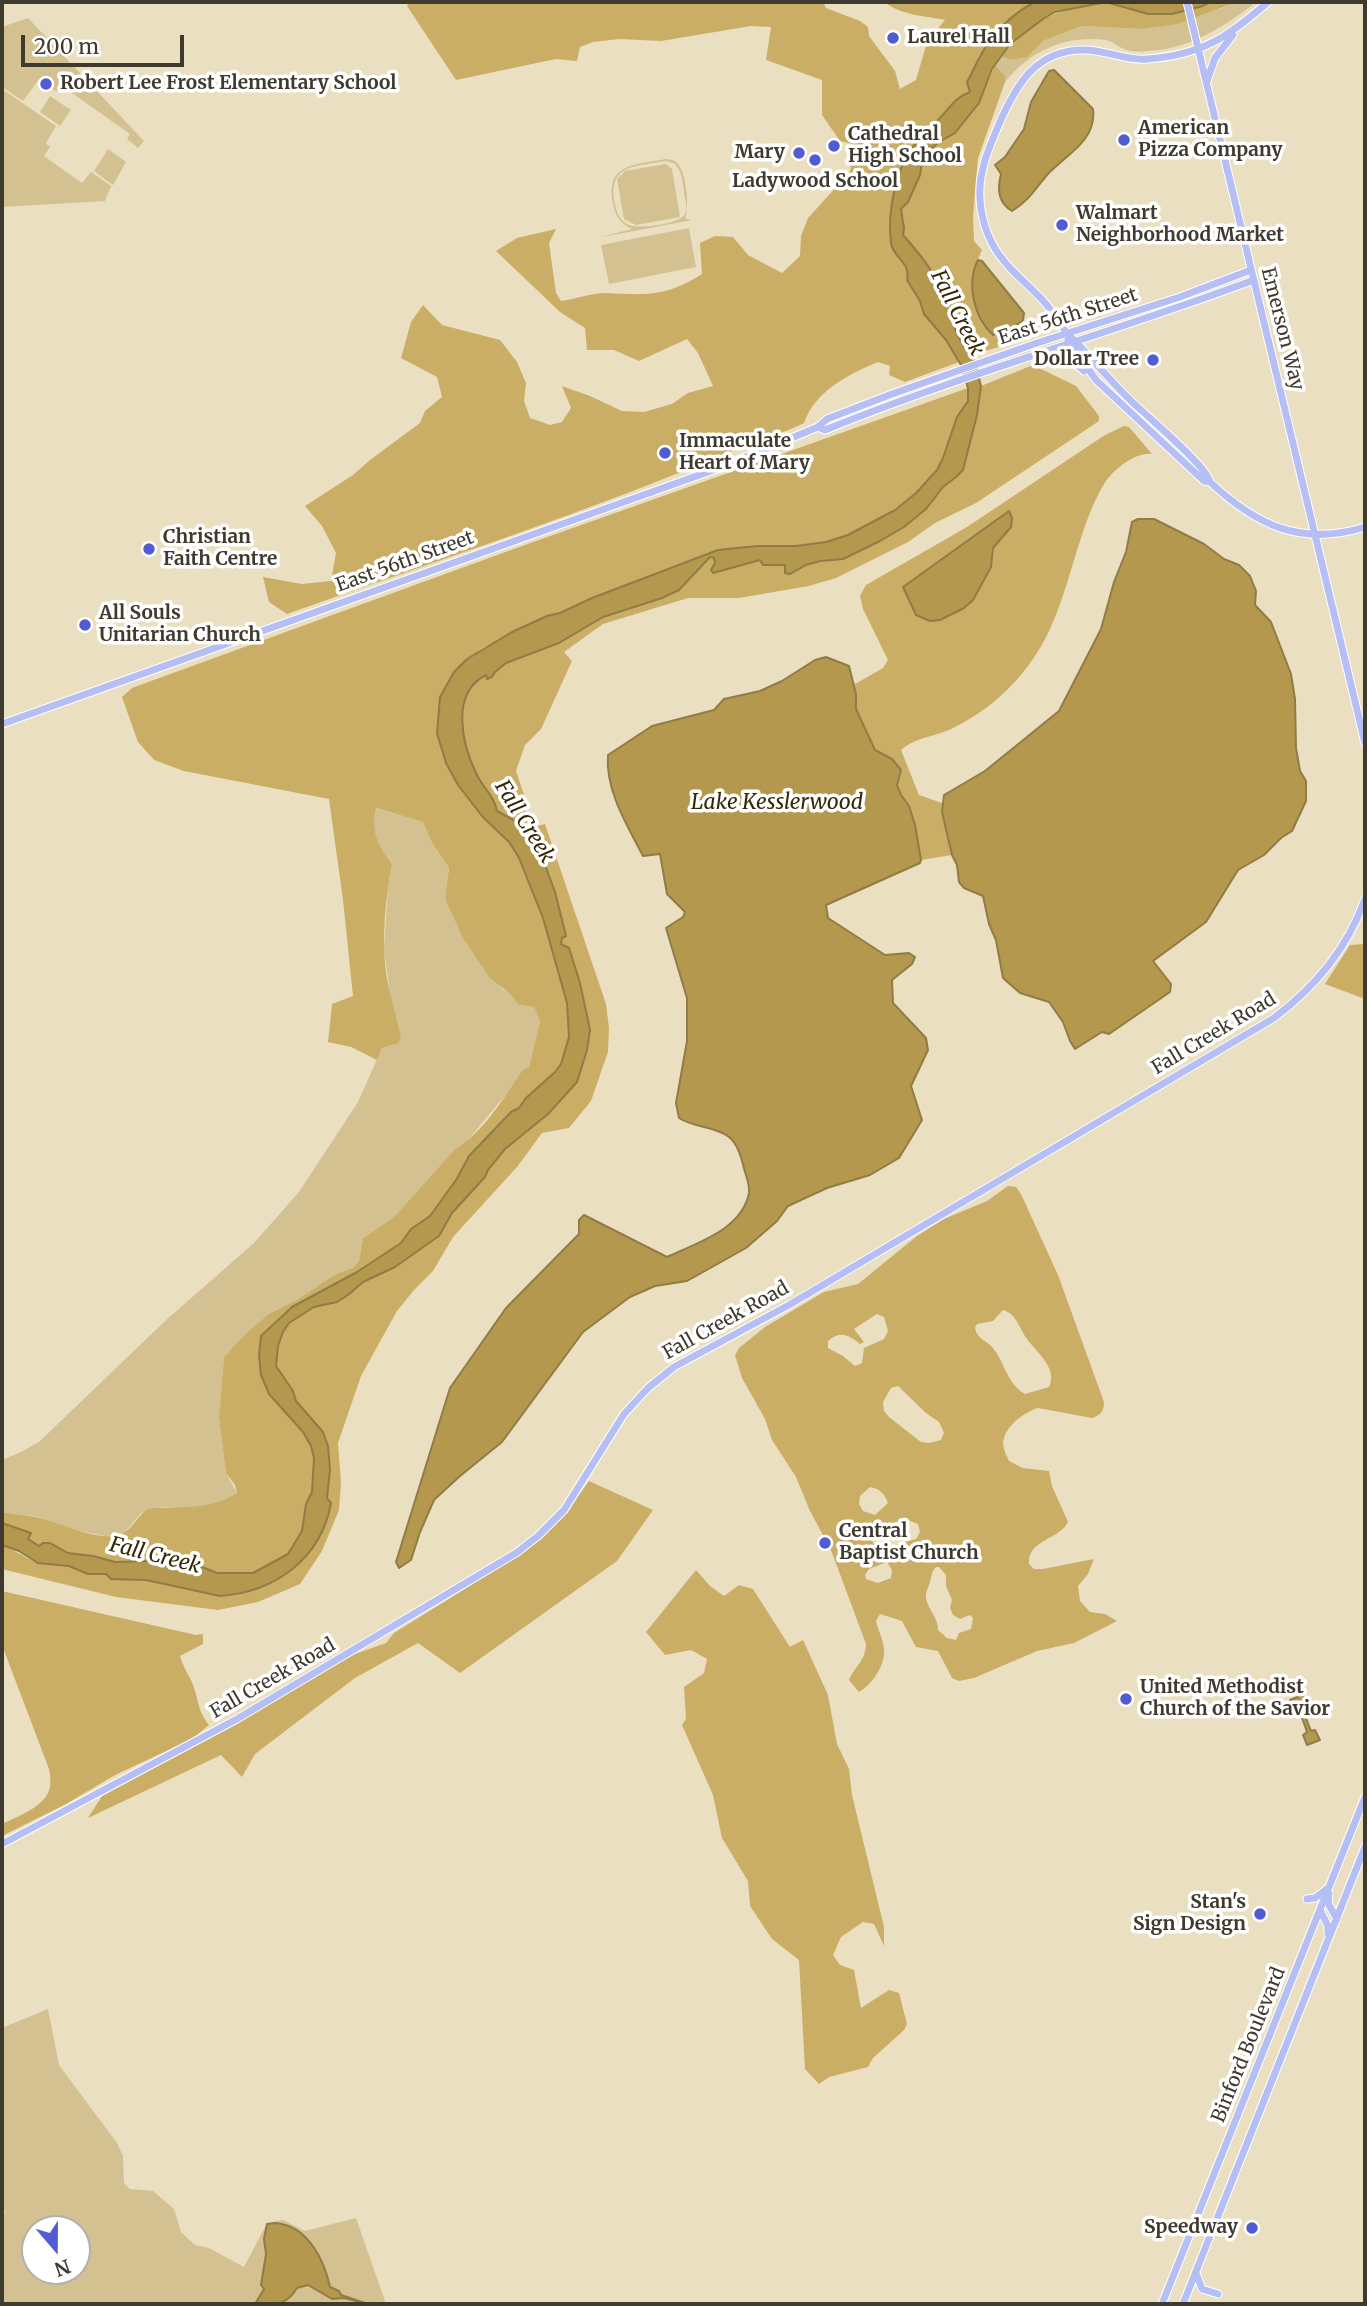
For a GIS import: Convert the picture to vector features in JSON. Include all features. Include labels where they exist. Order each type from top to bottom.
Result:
[{"type":"main road","name":"Emerson Way","points":[[1187,2],[1315,535]]},
{"type":"main road","points":[[1090,374],[1068,333],[1046,304],[1000,256],[987,232],[982,213],[980,186],[983,168],[1016,87],[1027,73],[1047,59],[1066,52],[1089,50],[1144,60],[1198,48],[1218,41],[1237,29],[1268,2]]},
{"type":"main road","points":[[1206,82],[1215,58],[1237,29]]},
{"type":"main road","name":"East 56th Street","points":[[2,724],[719,468],[818,428],[827,419],[911,388],[1181,297],[1251,270]]},
{"type":"main road","name":"East 56th Street","points":[[818,428],[825,430],[1254,280]]},
{"type":"main road","points":[[1072,342],[1208,476],[1210,482],[1233,503],[1255,517],[1289,532],[1315,535],[1339,534],[1365,527]]},
{"type":"main road","points":[[1033,356],[1070,361],[1090,374],[1184,464],[1204,481],[1210,482]]},
{"type":"main road","points":[[1315,535],[1365,743]]},
{"type":"main road","name":"Fall Creek Road","points":[[2,1844],[252,1710],[523,1548],[564,1510],[623,1416],[646,1390],[665,1374],[697,1353],[797,1301],[1275,1018],[1304,995],[1330,965],[1353,929],[1365,899]]},
{"type":"main road","name":"Binford Boulevard","points":[[1162,2304],[1365,1797]]},
{"type":"main road","name":"Binford Boulevard","points":[[1183,2304],[1365,1847]]},
{"type":"main road","points":[[1307,1899],[1318,1897],[1330,1886]]},
{"type":"main road","points":[[1330,1886],[1328,1903],[1336,1919]]},
{"type":"main road","points":[[1320,1910],[1328,1926],[1328,1940]]},
{"type":"main road","points":[[1195,2273],[1202,2289],[1218,2294]]},
{"type":"shaded area","points":[[409,2],[823,2],[826,8],[860,21],[868,27],[869,36],[895,71],[900,89],[916,80],[927,42],[945,20],[905,12],[884,2],[1035,2],[1015,14],[980,56],[968,82],[970,92],[956,100],[915,144],[898,178],[892,205],[892,248],[907,269],[908,280],[924,314],[946,340],[959,362],[905,382],[889,375],[890,366],[878,362],[834,385],[816,402],[804,423],[796,427],[571,514],[287,614],[269,602],[263,577],[302,584],[331,581],[336,553],[322,526],[305,506],[353,475],[420,423],[425,411],[442,397],[437,377],[401,358],[411,322],[423,305],[442,325],[500,340],[517,362],[526,383],[524,401],[530,418],[550,425],[562,422],[571,408],[562,386],[622,411],[644,412],[672,404],[688,393],[713,386],[698,353],[687,339],[639,361],[614,350],[587,350],[585,328],[560,312],[496,251],[517,238],[556,229],[549,243],[556,293],[561,301],[601,293],[656,293],[678,287],[702,274],[700,243],[715,236],[733,237],[748,255],[782,273],[800,256],[801,236],[808,218],[850,172],[853,144],[840,141],[822,115],[822,80],[766,60],[771,27],[751,26],[661,41],[619,39],[593,42],[580,47],[577,61],[556,59],[456,80],[407,6]]},
{"type":"shaded area","points":[[1106,2],[1148,14],[1172,14],[1210,2],[1237,2],[1177,24],[1140,29],[1081,26],[1043,41],[1027,57],[1010,60],[1001,56],[1023,33],[1047,17]]},
{"type":"shaded area","points":[[1237,2],[1256,2],[1214,31],[1179,46],[1139,51],[1121,48],[1105,40],[1076,40],[1037,54],[1005,82],[1005,75],[995,65],[1001,56],[1010,60],[1026,57],[1043,41],[1081,26],[1140,29]]},
{"type":"shaded area","points":[[28,18],[144,141],[138,148],[127,139],[130,134],[62,86],[57,92],[39,79],[23,101],[2,87],[2,27]]},
{"type":"shaded area","points":[[995,65],[1005,75],[1005,82],[978,158],[973,217],[974,241],[982,250],[973,270],[993,335],[999,333],[1005,345],[969,356],[961,338],[954,331],[950,303],[934,276],[902,235],[904,220],[901,209],[908,202],[920,175],[922,161],[939,142],[954,133],[979,103]]},
{"type":"shaded area","points":[[2,89],[56,126],[46,143],[50,147],[44,156],[82,183],[91,172],[111,186],[105,201],[2,207]]},
{"type":"shaded area","points":[[50,96],[71,110],[60,126],[40,112]]},
{"type":"shaded area","points":[[108,149],[126,162],[113,185],[94,171]]},
{"type":"shaded area","points":[[666,159],[676,162],[683,173],[687,206],[679,170],[674,163],[665,161],[634,167],[619,174],[615,181],[615,204],[619,217],[629,225],[650,226],[676,221],[685,214],[687,206],[685,219],[692,220],[597,238],[632,229],[622,222],[616,213],[612,191],[614,181],[618,173],[633,165]]},
{"type":"shaded area","points":[[666,164],[672,169],[680,217],[636,225],[624,219],[617,179],[625,171]]},
{"type":"shaded area","points":[[689,228],[696,267],[609,284],[601,245]]},
{"type":"shaded area","points":[[1033,365],[1076,386],[1099,416],[1099,421],[976,503],[935,523],[908,542],[836,578],[809,586],[739,598],[688,598],[603,624],[564,652],[572,661],[541,729],[525,745],[516,771],[525,798],[525,810],[538,826],[545,824],[606,1004],[608,1052],[591,1101],[569,1128],[542,1133],[517,1167],[453,1237],[433,1271],[397,1311],[361,1376],[338,1443],[341,1483],[339,1510],[322,1551],[300,1584],[258,1602],[218,1610],[116,1597],[2,1569],[2,1545],[36,1562],[106,1574],[111,1579],[146,1580],[220,1596],[259,1588],[276,1580],[306,1556],[326,1523],[331,1503],[327,1498],[330,1470],[328,1446],[323,1432],[296,1401],[293,1391],[276,1366],[283,1332],[289,1323],[314,1307],[330,1304],[348,1295],[363,1282],[395,1267],[439,1237],[452,1213],[485,1177],[505,1149],[548,1114],[577,1082],[587,1050],[590,1030],[569,948],[561,944],[562,938],[566,936],[555,892],[534,835],[526,827],[497,811],[488,789],[471,761],[462,719],[468,693],[475,683],[487,675],[492,677],[506,663],[572,636],[603,617],[679,590],[710,557],[714,558],[712,567],[716,573],[761,560],[763,565],[786,565],[785,572],[790,574],[806,565],[851,556],[904,527],[926,509],[937,493],[962,470],[977,415],[981,386]]},
{"type":"shaded area","points":[[968,388],[968,401],[957,417],[953,434],[937,469],[916,493],[885,516],[848,535],[826,542],[718,550],[547,616],[481,649],[440,697],[437,733],[446,763],[458,785],[482,816],[510,843],[519,858],[543,918],[567,1003],[569,1037],[561,1064],[555,1072],[526,1098],[519,1108],[511,1112],[469,1156],[456,1180],[430,1216],[411,1229],[401,1243],[357,1272],[292,1307],[261,1336],[261,1375],[269,1394],[303,1432],[314,1458],[312,1492],[306,1504],[302,1531],[288,1554],[253,1573],[217,1573],[183,1564],[165,1566],[138,1561],[115,1562],[68,1553],[59,1547],[39,1546],[27,1539],[31,1534],[2,1523],[2,1512],[45,1519],[93,1534],[116,1536],[128,1530],[148,1509],[194,1507],[215,1503],[237,1493],[235,1485],[226,1473],[219,1417],[224,1357],[246,1333],[270,1313],[297,1300],[334,1275],[354,1267],[359,1261],[363,1238],[394,1217],[455,1149],[466,1142],[484,1123],[523,1070],[529,1067],[540,1021],[534,1007],[519,1005],[490,978],[463,938],[445,898],[449,868],[432,843],[423,822],[376,808],[374,824],[377,838],[392,864],[384,951],[387,979],[401,1038],[397,1044],[382,1048],[377,1060],[351,1047],[328,1042],[332,1004],[353,996],[329,799],[184,771],[154,760],[138,742],[122,697],[132,688],[173,673]]},
{"type":"shaded area","points":[[1124,426],[1129,427],[1152,454],[1139,456],[1125,463],[1104,484],[1088,518],[1057,612],[1033,660],[1011,686],[985,709],[955,727],[914,742],[901,750],[919,795],[942,803],[952,855],[921,860],[909,806],[897,785],[901,774],[888,756],[875,750],[856,709],[855,684],[883,668],[888,660],[863,609],[860,596],[866,585],[967,527],[1105,435]]},
{"type":"shaded area","points":[[375,808],[423,822],[432,843],[449,868],[445,898],[502,989],[519,1005],[534,1007],[540,1021],[529,1067],[467,1141],[455,1149],[394,1217],[363,1238],[359,1262],[354,1267],[334,1275],[297,1300],[270,1313],[246,1333],[224,1357],[219,1417],[226,1473],[237,1493],[203,1508],[164,1507],[141,1513],[125,1532],[111,1537],[72,1530],[37,1517],[2,1512],[2,1460],[39,1442],[165,1321],[254,1243],[299,1192],[358,1102],[382,1048],[397,1044],[384,949],[392,864],[377,838]]},
{"type":"shaded area","points":[[1365,944],[1365,999],[1325,984],[1350,945]]},
{"type":"shaded area","points":[[1008,1186],[1016,1187],[1021,1194],[1058,1275],[1104,1402],[1098,1416],[1092,1418],[1038,1408],[1018,1419],[1006,1433],[1003,1444],[1009,1461],[1023,1468],[1049,1471],[1052,1486],[1068,1522],[1058,1533],[1033,1550],[1029,1564],[1034,1569],[1043,1569],[1094,1559],[1088,1574],[1078,1586],[1080,1601],[1090,1612],[1105,1614],[1117,1621],[1074,1643],[1037,1651],[974,1678],[959,1681],[952,1678],[938,1651],[916,1647],[902,1621],[880,1614],[876,1621],[883,1645],[883,1661],[873,1679],[859,1692],[849,1680],[862,1660],[866,1644],[831,1550],[796,1477],[772,1440],[765,1419],[742,1378],[735,1355],[739,1348],[765,1327],[824,1292],[858,1284],[917,1236],[944,1219],[987,1201]],"holes":[[[1003,1310],[1012,1315],[1049,1367],[1049,1387],[1025,1394],[1019,1390],[993,1348],[978,1335],[975,1328],[977,1324],[993,1321]],[[877,1314],[884,1317],[888,1331],[884,1339],[864,1348],[862,1363],[855,1366],[828,1348],[828,1341],[840,1335],[848,1336],[860,1344],[864,1342],[854,1329]],[[898,1386],[939,1422],[944,1433],[941,1440],[921,1442],[889,1417],[884,1411],[883,1402],[891,1388]],[[870,1487],[882,1492],[888,1503],[875,1515],[863,1511],[859,1504],[860,1496]],[[908,1520],[918,1524],[920,1532],[916,1539],[884,1548],[873,1543],[872,1539],[879,1531]],[[887,1562],[892,1570],[891,1578],[878,1583],[866,1579],[865,1575],[869,1569]],[[939,1567],[946,1575],[953,1615],[960,1619],[970,1615],[973,1618],[971,1629],[959,1633],[956,1640],[947,1638],[938,1630],[927,1602],[926,1593],[933,1570]]]},
{"type":"shaded area","points":[[589,1481],[653,1510],[617,1561],[460,1673],[418,1643],[355,1678],[255,1754],[242,1777],[221,1755],[88,1818],[102,1796],[355,1654],[386,1643],[394,1633],[526,1551],[573,1503]]},
{"type":"shaded area","points":[[696,1570],[710,1586],[724,1596],[739,1585],[753,1589],[790,1647],[803,1640],[828,1695],[837,1744],[849,1769],[852,1795],[884,1927],[884,1946],[874,1924],[863,1922],[841,1937],[833,1955],[840,1965],[854,1970],[861,2008],[889,1990],[899,1993],[907,2024],[904,2030],[873,2058],[868,2067],[829,2077],[819,2084],[805,2069],[799,1960],[772,1939],[750,1906],[748,1881],[722,1838],[713,1795],[682,1725],[686,1719],[684,1687],[704,1673],[707,1659],[691,1650],[665,1655],[646,1632]]},
{"type":"shaded area","points":[[2,1591],[196,1635],[203,1634],[203,1644],[180,1656],[209,1725],[192,1739],[115,1775],[66,1804],[2,1836],[2,1824],[43,1800],[50,1783],[49,1769],[2,1645]]},
{"type":"shaded area","points":[[48,2009],[59,2065],[117,2143],[123,2156],[124,2183],[130,2189],[153,2191],[174,2209],[181,2232],[195,2245],[209,2248],[244,2267],[267,2223],[283,2220],[305,2231],[356,2218],[386,2304],[2,2304],[2,2215],[5,2213],[2,2205],[2,2028]]},
{"type":"water","name":"Fall Creek","points":[[1035,2],[1106,2],[1055,12],[1010,44],[992,69],[979,103],[955,133],[939,142],[922,161],[920,175],[908,202],[901,209],[903,235],[946,296],[955,319],[953,322],[956,331],[974,359],[981,386],[977,415],[963,470],[943,487],[926,509],[904,527],[843,559],[806,565],[790,574],[785,573],[785,565],[763,565],[760,560],[713,573],[711,570],[715,563],[714,558],[710,557],[679,590],[603,617],[559,643],[506,663],[492,677],[487,679],[486,675],[475,683],[467,694],[462,720],[467,748],[476,773],[497,811],[526,827],[534,835],[555,892],[566,936],[562,938],[561,944],[569,948],[590,1030],[587,1050],[577,1082],[548,1114],[505,1149],[485,1177],[452,1213],[439,1236],[395,1267],[363,1282],[337,1302],[314,1307],[289,1323],[283,1332],[276,1366],[293,1391],[296,1401],[323,1432],[328,1446],[330,1470],[327,1498],[331,1503],[326,1523],[317,1541],[306,1556],[277,1580],[259,1588],[220,1596],[146,1580],[111,1579],[106,1574],[88,1574],[69,1566],[38,1563],[19,1551],[2,1545],[2,1523],[31,1533],[28,1539],[39,1546],[50,1543],[68,1553],[115,1562],[149,1561],[165,1566],[183,1564],[202,1567],[217,1573],[253,1573],[288,1554],[302,1531],[306,1504],[312,1492],[314,1458],[303,1432],[269,1394],[261,1375],[261,1336],[292,1307],[357,1272],[401,1243],[411,1229],[430,1216],[456,1180],[469,1156],[511,1112],[519,1108],[526,1098],[555,1072],[561,1064],[569,1037],[567,1003],[543,918],[519,858],[510,843],[482,816],[458,785],[446,763],[437,733],[440,697],[454,672],[467,659],[512,632],[547,616],[718,550],[796,546],[826,542],[848,535],[895,510],[916,493],[937,470],[957,417],[968,401],[968,388],[961,365],[946,340],[924,314],[920,301],[907,280],[904,264],[892,248],[890,218],[894,191],[903,165],[915,144],[956,100],[970,92],[967,82],[990,40],[1011,18]]},
{"type":"water","points":[[1106,2],[1210,2],[1172,14],[1148,14]]},
{"type":"water","points":[[1054,70],[1093,109],[1092,125],[1087,136],[1071,154],[1012,211],[1001,200],[1001,174],[995,165],[1005,157],[1024,129],[1031,102],[1049,71]]},
{"type":"water","points":[[978,260],[982,261],[1024,313],[1023,320],[1016,326],[993,335],[981,319],[974,300],[974,269]]},
{"type":"water","points":[[1009,511],[1012,518],[1011,527],[993,548],[991,567],[973,600],[964,608],[940,620],[930,621],[916,615],[903,587]]},
{"type":"water","points":[[1138,519],[1154,519],[1204,544],[1224,559],[1239,565],[1250,576],[1256,591],[1255,605],[1271,622],[1291,674],[1295,699],[1296,748],[1300,771],[1306,781],[1306,801],[1292,831],[1264,855],[1238,870],[1206,922],[1153,961],[1171,984],[1170,992],[1109,1034],[1102,1032],[1075,1049],[1063,1022],[1049,1002],[1020,993],[1003,978],[996,940],[989,924],[983,896],[964,888],[959,882],[942,812],[944,795],[985,771],[1059,711],[1101,629],[1114,582],[1126,552],[1132,522]]},
{"type":"water","name":"Lake Kesslerwood","points":[[826,657],[849,666],[856,694],[856,709],[875,750],[892,759],[901,770],[897,785],[909,806],[915,825],[920,863],[826,905],[828,918],[885,955],[909,953],[915,957],[912,964],[892,980],[893,1003],[926,1038],[928,1050],[911,1086],[922,1120],[899,1158],[870,1175],[827,1188],[788,1206],[777,1221],[746,1248],[687,1281],[655,1286],[630,1297],[583,1332],[502,1442],[434,1500],[411,1560],[399,1568],[396,1562],[450,1388],[506,1308],[579,1234],[579,1220],[584,1215],[667,1257],[716,1234],[728,1226],[745,1206],[749,1185],[740,1153],[732,1140],[723,1133],[679,1118],[676,1103],[687,1041],[687,998],[666,928],[683,917],[685,912],[667,894],[660,854],[643,856],[625,821],[610,781],[608,755],[652,726],[714,710],[724,699],[760,691],[815,660]]},
{"type":"water","points":[[1303,1695],[1307,1704],[1302,1708],[1311,1731],[1315,1730],[1320,1740],[1307,1745],[1303,1735],[1307,1732],[1299,1709],[1294,1710],[1290,1700]]},
{"type":"water","points":[[275,2223],[296,2230],[312,2245],[323,2265],[330,2287],[341,2295],[368,2304],[344,2298],[332,2299],[308,2285],[297,2288],[289,2298],[280,2303],[255,2304],[264,2289],[261,2285],[267,2224]]},
{"type":"place","name":"Laurel Hall","points":[[893,38]]},
{"type":"place","name":"Robert Lee Frost Elementary School","points":[[46,84]]},
{"type":"place","name":"American Pizza Company","points":[[1124,140]]},
{"type":"place","name":"Cathedral High School","points":[[834,146]]},
{"type":"place","name":"Mary","points":[[799,153]]},
{"type":"place","name":"Ladywood School","points":[[815,160]]},
{"type":"place","name":"Walmart Neighborhood Market","points":[[1062,225]]},
{"type":"place","name":"Dollar Tree","points":[[1153,360]]},
{"type":"place","name":"Immaculate Heart of Mary","points":[[665,453]]},
{"type":"place","name":"Christian Faith Centre","points":[[149,549]]},
{"type":"place","name":"All Souls Unitarian Church","points":[[85,625]]},
{"type":"place","name":"Central Baptist Church","points":[[825,1543]]},
{"type":"place","name":"United Methodist Church of the Savior","points":[[1126,1699]]},
{"type":"place","name":"Stan's Sign Design","points":[[1260,1914]]},
{"type":"place","name":"Speedway","points":[[1252,2228]]}]
